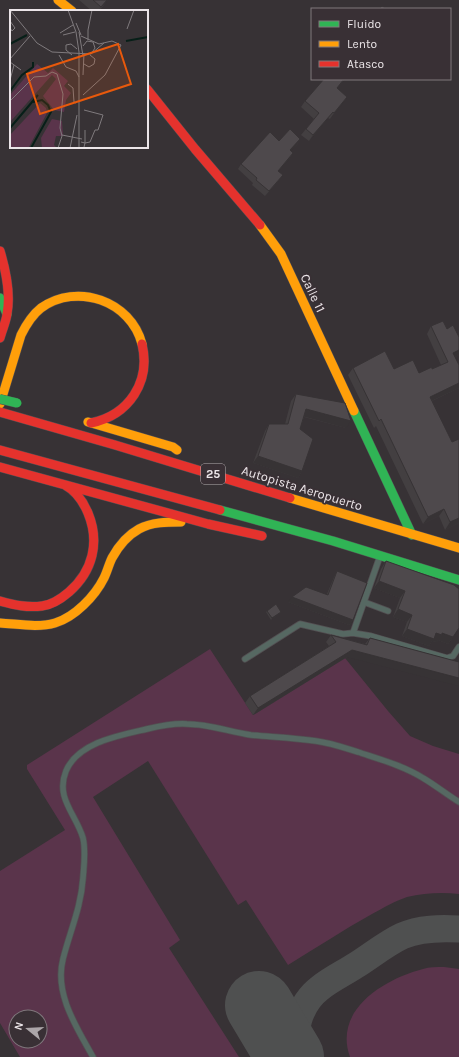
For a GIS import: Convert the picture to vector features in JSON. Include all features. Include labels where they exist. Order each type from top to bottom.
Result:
[{"type":"main road","points":[[58,0],[71,10]]},
{"type":"main road","name":"Calle 11","points":[[148,90],[209,167],[261,225],[281,254],[412,535]]},
{"type":"main road","points":[[0,251],[8,288],[7,314],[0,338]]},
{"type":"main road","points":[[0,404],[21,335],[36,312],[52,302],[69,296],[88,295],[101,298],[114,304],[128,316],[138,331],[144,349],[144,367],[141,381],[135,393],[123,408],[100,422],[91,423]]},
{"type":"main road","points":[[0,298],[7,314]]},
{"type":"main road","points":[[0,399],[21,404]]},
{"type":"main road","name":"Autopista Aeropuerto","points":[[0,412],[459,548]]},
{"type":"main road","points":[[76,419],[173,447],[206,472]]},
{"type":"main road","points":[[2,450],[333,541],[459,580]]},
{"type":"main road","points":[[0,467],[208,524],[271,538]]},
{"type":"main road","points":[[0,601],[22,607],[32,607],[52,603],[70,593],[77,586],[88,569],[92,559],[95,539],[91,519],[82,501],[75,493],[58,483]]},
{"type":"main road","points":[[0,623],[37,626],[56,622],[74,613],[88,600],[101,584],[113,557],[128,538],[139,529],[160,522],[208,524]]},
{"type":"main road","points":[[294,539],[333,541]]},
{"type":"lane","points":[[353,633],[380,556]]},
{"type":"lane","points":[[364,602],[388,610]]},
{"type":"lane","points":[[245,659],[296,625],[300,624],[343,634],[353,633],[371,636],[447,658],[453,656],[459,647]]},
{"type":"lane","points":[[93,1057],[67,1008],[62,987],[61,973],[63,961],[78,914],[85,860],[83,838],[65,800],[62,785],[67,770],[75,759],[86,749],[101,741],[128,733],[185,723],[205,725],[249,735],[316,741],[337,746],[398,767],[421,777],[459,802]]},
{"type":"shaded area","points":[[210,649],[253,715],[345,658],[410,736],[433,746],[459,754],[459,894],[426,894],[407,897],[361,920],[288,965],[246,900],[238,905],[148,761],[93,797],[180,940],[169,948],[239,1057],[20,1057],[15,1049],[48,1049],[48,1009],[8,1009],[8,1037],[0,1023],[0,871],[65,830],[27,769],[27,765]]},
{"type":"shaded area","points":[[444,967],[459,969],[459,1057],[350,1057],[347,1040],[349,1025],[355,1011],[366,999],[378,989],[393,980],[428,968]]},
{"type":"building","points":[[93,0],[107,0],[101,7]]},
{"type":"building","points":[[323,80],[343,80],[337,88],[347,97],[313,135],[306,129],[319,113],[305,101]]},
{"type":"building","points":[[290,129],[300,139],[290,150],[293,153],[278,171],[283,175],[269,191],[241,164],[270,132],[279,141]]},
{"type":"building","points":[[443,321],[447,329],[453,325],[459,337],[459,350],[453,353],[459,365],[459,383],[430,397],[452,442],[459,439],[459,518],[450,522],[444,509],[428,517],[381,419],[379,421],[353,368],[385,351],[394,369],[413,360],[419,373],[448,362],[431,326]]},
{"type":"building","points":[[296,394],[345,403],[351,421],[306,409],[300,429],[313,439],[302,471],[258,456],[269,424],[288,424]]},
{"type":"building","points":[[386,561],[454,585],[459,589],[459,628],[453,637],[442,633],[442,635],[436,633],[434,639],[407,629],[412,615],[398,609],[405,591],[379,581]]},
{"type":"building","points":[[337,571],[367,583],[353,620],[292,597],[306,587],[328,595]]},
{"type":"building","points":[[276,604],[281,612],[272,618],[267,611]]},
{"type":"building","points":[[331,635],[367,645],[370,638],[459,662],[459,678],[352,650],[258,708],[250,696],[336,642]]},
{"type":"taxiway","points":[[297,1057],[296,1038],[299,1020],[307,1002],[320,988],[396,939],[409,933],[423,930],[459,929]]},
{"type":"runway","points":[[259,1005],[290,1057]]},
{"type":"traffic: fast","points":[[0,298],[7,314]]},
{"type":"traffic: fast","points":[[0,399],[17,403]]},
{"type":"traffic: fast","points":[[354,411],[412,535]]},
{"type":"traffic: fast","points":[[220,510],[333,541],[459,580]]},
{"type":"traffic: slow","points":[[58,0],[71,10]]},
{"type":"traffic: slow","points":[[260,225],[281,254],[354,411]]},
{"type":"traffic: slow","points":[[21,335],[30,320],[41,308],[55,300],[70,297],[86,297],[101,300],[115,307],[127,317],[136,329],[142,344]]},
{"type":"traffic: slow","points":[[0,404],[21,335]]},
{"type":"traffic: slow","points":[[88,422],[173,447],[177,450]]},
{"type":"traffic: slow","points":[[290,498],[459,548]]},
{"type":"traffic: slow","points":[[0,623],[42,625],[55,623],[70,616],[90,599],[104,578],[114,554],[131,535],[139,529],[149,525],[165,522],[181,522]]},
{"type":"traffic: jam","points":[[148,90],[195,149],[260,225]]},
{"type":"traffic: jam","points":[[0,251],[6,274],[8,290],[8,306],[0,338]]},
{"type":"traffic: jam","points":[[91,423],[116,413],[126,405],[134,395],[140,384],[143,371],[144,358],[142,344]]},
{"type":"traffic: jam","points":[[0,412],[290,498]]},
{"type":"traffic: jam","points":[[0,450],[220,510]]},
{"type":"traffic: jam","points":[[0,467],[208,524],[262,536]]},
{"type":"traffic: jam","points":[[0,601],[16,605],[37,607],[49,604],[66,594],[84,575],[89,565],[94,545],[92,524],[84,504],[76,493],[65,485]]}]
